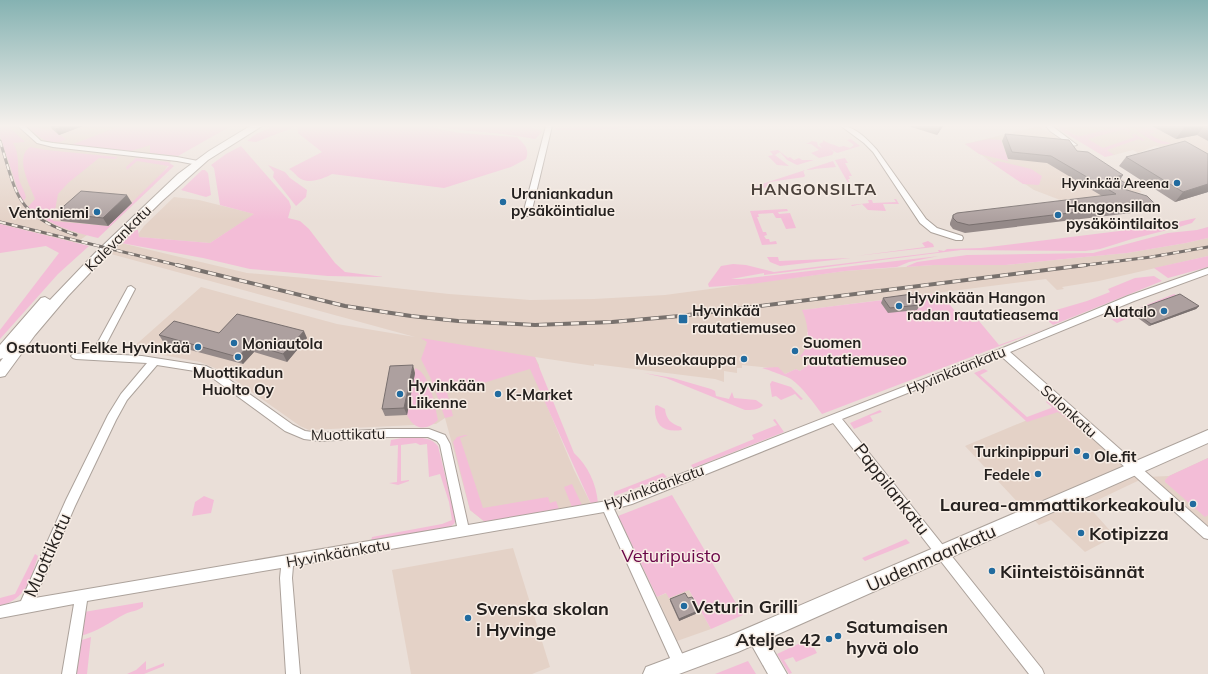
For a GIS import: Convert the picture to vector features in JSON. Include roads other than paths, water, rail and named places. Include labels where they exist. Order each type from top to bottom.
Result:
[{"type":"main road","name":"Kalevankatu","points":[[0,372],[35,325],[64,292],[199,157]]},
{"type":"main road","name":"Kalevankatu","points":[[0,354],[51,294],[153,194],[202,157]]},
{"type":"main road","name":"Uudenmaankatu","points":[[652,674],[755,635],[1208,436]]},
{"type":"street","points":[[156,157],[194,162]]},
{"type":"street","points":[[528,214],[541,157]]},
{"type":"street","points":[[879,157],[923,221],[934,230],[959,238]]},
{"type":"street","name":"Hyvinkäänkatu","points":[[0,612],[82,596],[607,506],[628,500],[835,418],[1180,279],[1208,271]]},
{"type":"street","points":[[95,356],[131,289]]},
{"type":"street","name":"Salonkatu","points":[[1002,351],[1208,534]]},
{"type":"street","name":"Muottikatu","points":[[76,356],[95,356],[155,361],[203,369],[217,376],[289,428],[304,435],[320,437],[421,433],[436,435],[445,444],[464,531]]},
{"type":"street","name":"Muottikatu","points":[[25,606],[70,504],[114,413],[124,397],[155,361]]},
{"type":"street","name":"Pappilankatu","points":[[835,418],[1037,674]]},
{"type":"street","points":[[607,506],[680,664]]},
{"type":"street","points":[[287,562],[286,578],[293,674]]},
{"type":"street","points":[[68,674],[78,609],[82,596]]},
{"type":"street","points":[[755,635],[778,674]]},
{"type":"railway","points":[[5,157],[16,190],[30,211],[41,220],[76,235]]},
{"type":"railway","points":[[0,222],[181,266]]},
{"type":"railway","points":[[1080,266],[1151,257],[1208,247]]},
{"type":"railway","points":[[177,265],[345,306],[411,316],[458,321],[535,325],[612,322],[680,316],[1080,266]]},
{"type":"railway","points":[[1080,266],[1086,265]]},
{"type":"place","name":"Hyvinkää Areena","points":[[1177,183]]},
{"type":"place","name":"Uraniankadun pysäköintialue","points":[[503,202]]},
{"type":"place","name":"Ventoniemi","points":[[97,212]]},
{"type":"place","name":"Hangonsillan pysäköintilaitos","points":[[1058,215]]},
{"type":"place","name":"Hyvinkään Hangon radan rautatieasema","points":[[899,306]]},
{"type":"place","name":"Alatalo","points":[[1164,311]]},
{"type":"place","name":"Hyvinkää rautatiemuseo","points":[[683,319]]},
{"type":"place","name":"Moniautola","points":[[234,343]]},
{"type":"place","name":"Osatuonti Felke Hyvinkää","points":[[198,347]]},
{"type":"place","name":"Suomen rautatiemuseo","points":[[795,351]]},
{"type":"place","name":"Muottikadun Huolto Oy","points":[[238,357]]},
{"type":"place","name":"Museokauppa","points":[[744,359]]},
{"type":"place","name":"Hyvinkään Liikenne","points":[[400,394]]},
{"type":"place","name":"K-Market","points":[[498,394]]},
{"type":"place","name":"Turkinpippuri","points":[[1077,451]]},
{"type":"place","name":"Ole.fit","points":[[1086,456]]},
{"type":"place","name":"Fedele","points":[[1038,474]]},
{"type":"place","name":"Laurea-ammattikorkeakoulu","points":[[1193,504]]},
{"type":"place","name":"Kotipizza","points":[[1081,533]]},
{"type":"place","name":"Kiinteistöisännät","points":[[992,571]]},
{"type":"place","name":"Veturin Grilli","points":[[684,606]]},
{"type":"place","name":"Svenska skolan i Hyvinge","points":[[468,618]]},
{"type":"place","name":"Satumaisen hyvä olo","points":[[838,636]]},
{"type":"place","name":"Ateljee 42","points":[[829,639]]},
{"type":"district","name":"HANGONSILTA","points":[[814,189]]},
{"type":"park label","name":"Veturipuisto","points":[[671,555]]}]
